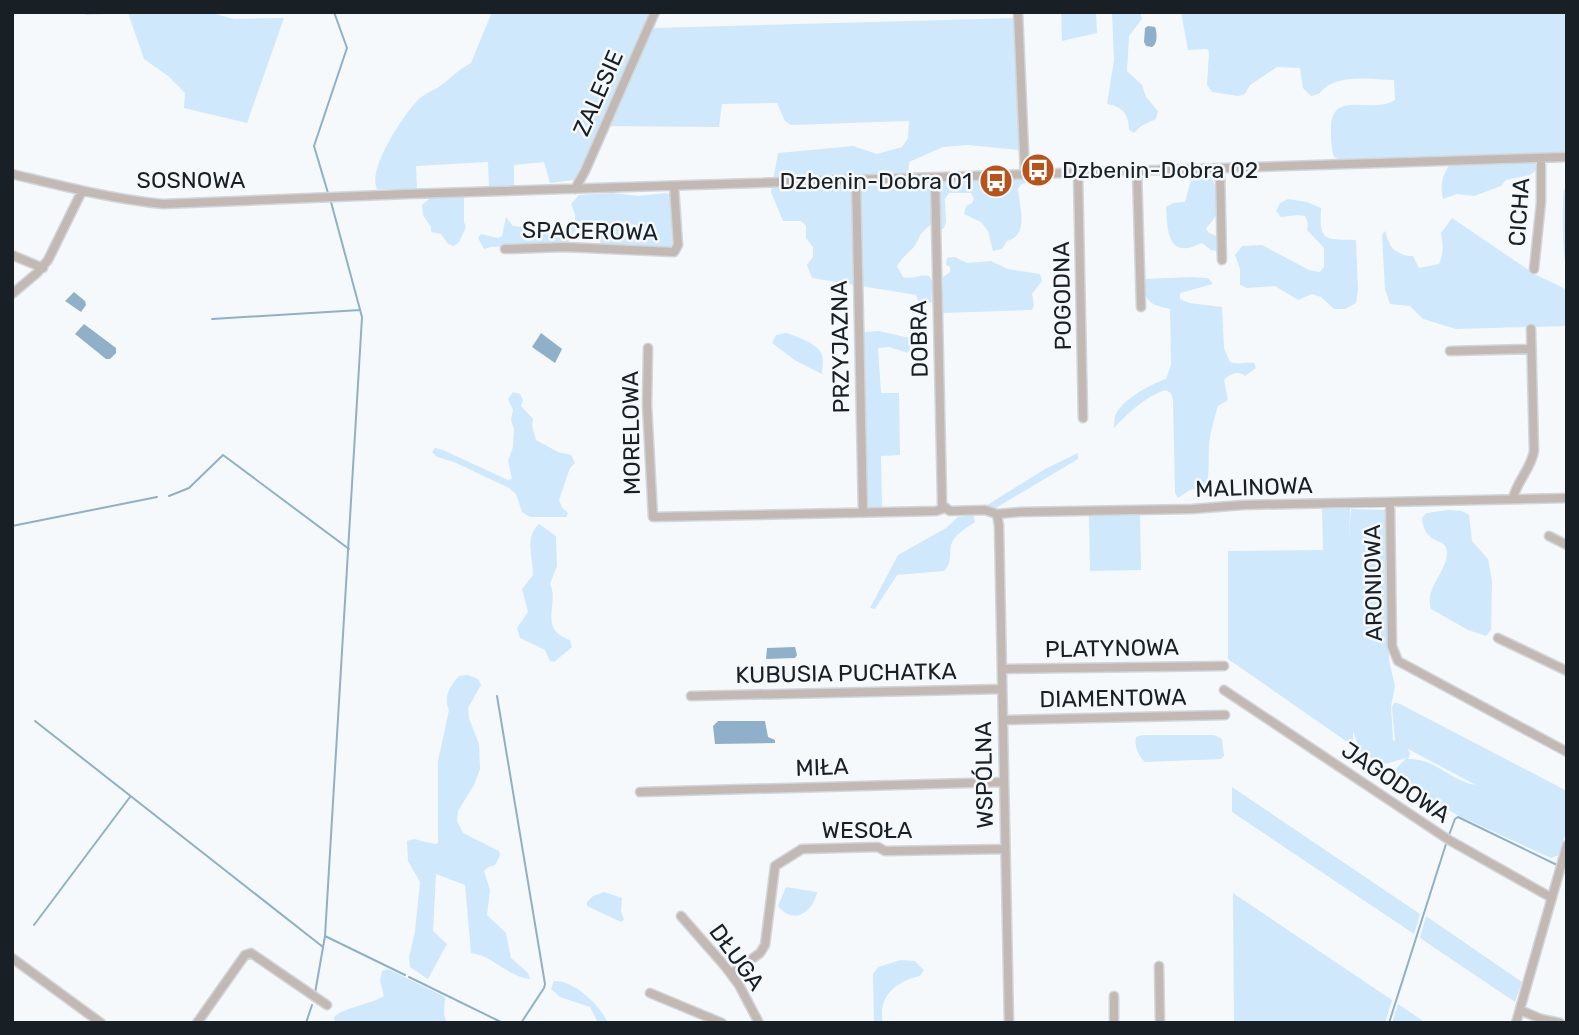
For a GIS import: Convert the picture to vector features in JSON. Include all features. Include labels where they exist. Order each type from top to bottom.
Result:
[{"type":"street","name":"ZALESIE","points":[[575,189],[585,172],[655,12]]},
{"type":"street","points":[[1018,12],[1025,175]]},
{"type":"street","name":"SOSNOWA","points":[[12,174],[136,202],[163,204],[1567,157]]},
{"type":"street","name":"CICHA","points":[[1534,269],[1541,201],[1541,158]]},
{"type":"street","points":[[1220,169],[1222,260]]},
{"type":"street","points":[[1137,172],[1141,307]]},
{"type":"street","name":"POGODNA","points":[[1078,173],[1083,418]]},
{"type":"street","name":"DOBRA","points":[[935,178],[943,503]]},
{"type":"street","name":"PRZYJAZNA","points":[[856,180],[863,513]]},
{"type":"street","name":"SPACEROWA","points":[[505,249],[564,247],[674,252],[678,245],[674,186]]},
{"type":"street","points":[[12,294],[43,268],[82,191]]},
{"type":"street","points":[[12,255],[43,268]]},
{"type":"street","points":[[1513,499],[1531,465],[1534,451],[1531,329]]},
{"type":"street","name":"MORELOWA","points":[[648,348],[647,405],[653,517]]},
{"type":"street","points":[[1450,351],[1531,349]]},
{"type":"street","name":"MALINOWA","points":[[653,517],[936,511],[943,503],[950,511],[985,510],[997,514],[1567,498]]},
{"type":"street","name":"ARONIOWA","points":[[1391,503],[1392,646],[1398,661],[1567,752]]},
{"type":"street","name":"WSPÓLNA","points":[[997,514],[1009,1023]]},
{"type":"street","points":[[1549,536],[1567,545]]},
{"type":"street","points":[[1498,638],[1567,671]]},
{"type":"street","name":"PLATYNOWA","points":[[1002,669],[1224,666]]},
{"type":"street","name":"KUBUSIA PUCHATKA","points":[[691,696],[1002,689]]},
{"type":"street","name":"JAGODOWA","points":[[1224,690],[1449,840],[1552,898]]},
{"type":"street","name":"DIAMENTOWA","points":[[1003,720],[1225,715]]},
{"type":"street","name":"MIŁA","points":[[640,792],[1004,782]]},
{"type":"street","points":[[1516,1023],[1567,845]]},
{"type":"street","name":"WESOŁA","points":[[731,974],[760,953],[765,945],[775,866],[802,849],[1005,849]]},
{"type":"street","name":"DŁUGA","points":[[681,916],[731,974],[759,1023]]},
{"type":"street","points":[[197,1023],[248,953],[257,956],[327,1005]]},
{"type":"street","points":[[12,958],[101,1023]]},
{"type":"street","points":[[1158,966],[1160,1023]]},
{"type":"street","points":[[650,993],[722,1023]]},
{"type":"street","points":[[1114,996],[1114,1023]]},
{"type":"street","points":[[1520,1010],[1560,1023]]},
{"type":"shaded area","points":[[86,12],[209,12],[234,19],[284,18],[247,123],[184,108],[185,93],[168,76],[144,59],[128,13],[85,15]]},
{"type":"shaded area","points":[[492,12],[659,12],[652,28],[1018,18],[1019,150],[968,145],[943,147],[909,162],[908,186],[931,183],[931,225],[923,231],[913,248],[897,266],[903,277],[929,276],[932,283],[932,302],[926,304],[918,301],[916,295],[812,278],[807,265],[813,257],[813,247],[806,238],[806,226],[801,221],[783,221],[771,192],[778,153],[853,146],[877,154],[902,147],[908,138],[909,121],[791,125],[785,121],[777,103],[722,104],[719,127],[602,126],[574,180],[550,183],[544,162],[514,165],[514,186],[489,187],[488,162],[416,166],[417,189],[377,189],[377,169],[396,130],[419,99],[471,63]]},
{"type":"shaded area","points":[[1061,12],[1096,12],[1097,33],[1062,41]]},
{"type":"shaded area","points":[[1112,12],[1140,12],[1142,19],[1129,36],[1127,71],[1142,85],[1146,97],[1158,111],[1156,119],[1141,126],[1134,133],[1129,130],[1124,112],[1107,104],[1114,60]]},
{"type":"shaded area","points":[[1181,12],[1567,12],[1567,154],[1342,161],[1334,157],[1332,150],[1331,129],[1338,109],[1354,105],[1385,104],[1395,100],[1394,80],[1343,80],[1311,96],[1303,88],[1300,68],[1277,67],[1250,85],[1245,94],[1238,96],[1212,92],[1207,85],[1209,52],[1207,49],[1188,50]]},
{"type":"shaded area","points":[[1155,27],[1156,32],[1156,41],[1152,47],[1146,46],[1144,42],[1145,28]]},
{"type":"shaded area","points":[[1535,162],[1536,170],[1530,175],[1506,180],[1501,186],[1474,196],[1457,194],[1443,199],[1442,181],[1449,166]]},
{"type":"shaded area","points":[[1200,173],[1210,176],[1217,192],[1215,217],[1206,229],[1217,236],[1220,244],[1217,251],[1202,243],[1182,248],[1176,246],[1169,234],[1166,207],[1185,202],[1191,180]]},
{"type":"shaded area","points":[[1033,178],[1034,181],[1021,184],[1018,189],[1021,226],[1019,233],[1007,241],[1002,249],[993,251],[988,231],[981,222],[964,214],[966,206],[974,199],[971,193],[949,193],[945,199],[946,222],[944,228],[941,230],[939,227],[941,182]]},
{"type":"shaded area","points":[[1564,189],[1567,189],[1567,269],[1563,243]]},
{"type":"shaded area","points":[[613,193],[638,196],[667,193],[671,196],[672,245],[669,249],[603,245],[595,237],[595,229],[578,228],[568,244],[484,249],[478,238],[481,234],[498,238],[502,236],[506,217],[513,226],[560,231],[575,225],[571,204],[579,195]]},
{"type":"shaded area","points":[[464,197],[466,227],[454,246],[448,244],[441,234],[431,232],[431,227],[423,215],[422,205],[430,198]]},
{"type":"shaded area","points":[[1288,199],[1307,202],[1321,208],[1321,228],[1326,237],[1356,240],[1356,303],[1345,309],[1334,309],[1321,297],[1312,294],[1298,300],[1275,286],[1247,288],[1240,285],[1240,269],[1235,255],[1242,246],[1262,245],[1309,270],[1320,272],[1324,267],[1324,248],[1307,230],[1305,216],[1281,217],[1276,211],[1280,203]]},
{"type":"shaded area","points":[[1452,218],[1536,275],[1562,287],[1567,292],[1567,326],[1456,329],[1423,319],[1410,306],[1390,304],[1385,289],[1382,235],[1385,231],[1392,248],[1413,256],[1419,268],[1439,264],[1443,249],[1441,233]]},
{"type":"shaded area","points":[[955,257],[967,263],[991,261],[1008,269],[1040,274],[1042,281],[1032,294],[1032,310],[943,313],[943,277],[950,272],[950,267],[946,265],[947,258]]},
{"type":"shaded area","points":[[1208,278],[1213,284],[1180,293],[1180,299],[1189,303],[1222,307],[1224,348],[1230,362],[1254,363],[1256,368],[1245,376],[1234,374],[1224,380],[1228,400],[1218,406],[1212,426],[1206,487],[1190,490],[1178,498],[1175,493],[1171,393],[1165,390],[1157,393],[1137,406],[1114,428],[1114,422],[1118,411],[1129,399],[1166,379],[1171,365],[1170,309],[1149,301],[1144,279]]},
{"type":"shaded area","points":[[74,292],[85,301],[86,305],[81,312],[65,301]]},
{"type":"shaded area","points":[[84,324],[116,348],[116,353],[110,359],[106,359],[75,334]]},
{"type":"shaded area","points":[[879,331],[914,339],[908,353],[889,347],[878,348],[881,393],[899,393],[900,455],[881,456],[882,507],[868,507],[863,332]]},
{"type":"shaded area","points":[[541,333],[562,349],[555,363],[532,347]]},
{"type":"shaded area","points":[[786,333],[817,347],[823,359],[822,374],[796,361],[772,343],[776,335]]},
{"type":"shaded area","points":[[513,392],[520,394],[523,400],[521,406],[533,419],[536,440],[558,452],[571,455],[575,463],[570,468],[559,500],[568,513],[566,517],[530,517],[522,512],[516,494],[509,488],[454,462],[437,457],[432,452],[435,448],[443,450],[508,480],[512,479],[508,461],[513,447],[514,429],[511,420],[513,410],[508,399]]},
{"type":"shaded area","points":[[1078,453],[1078,459],[994,509],[984,507],[1045,469]]},
{"type":"shaded area","points":[[1350,508],[1349,540],[1351,509],[1386,510],[1389,660],[1395,686],[1391,706],[1393,740],[1395,741],[1392,707],[1394,703],[1398,703],[1567,791],[1567,828],[1559,855],[1551,858],[1457,815],[1398,778],[1395,770],[1406,758],[1385,764],[1361,753],[1353,731],[1353,746],[1228,659],[1228,551],[1323,550],[1322,509]],"holes":[[[1408,749],[1476,785],[1426,762],[1408,759]]]},
{"type":"shaded area","points":[[1462,511],[1469,515],[1472,541],[1488,559],[1492,581],[1491,630],[1486,636],[1468,630],[1431,609],[1431,594],[1444,566],[1447,551],[1443,544],[1427,533],[1422,518],[1426,513]]},
{"type":"shaded area","points":[[1137,512],[1140,515],[1141,570],[1090,571],[1089,516],[1092,513]]},
{"type":"shaded area","points":[[973,515],[975,522],[953,541],[949,562],[944,571],[897,575],[875,609],[870,608],[898,555],[946,528],[958,517]]},
{"type":"shaded area","points":[[539,524],[556,536],[557,566],[550,584],[553,599],[552,622],[560,635],[570,640],[572,647],[554,662],[550,661],[545,650],[520,638],[517,628],[528,612],[522,589],[533,575],[530,548],[534,529]]},
{"type":"shaded area","points":[[795,647],[795,658],[766,659],[767,648]]},
{"type":"shaded area","points":[[468,675],[478,679],[481,685],[468,708],[479,744],[480,769],[474,785],[458,811],[457,821],[463,833],[499,851],[495,865],[484,871],[490,890],[487,915],[506,933],[511,958],[528,973],[530,979],[471,953],[465,885],[436,874],[433,931],[447,944],[428,979],[410,967],[409,957],[415,932],[420,882],[408,861],[407,841],[414,839],[438,843],[438,761],[449,710],[447,696],[459,676]]},
{"type":"shaded area","points":[[718,721],[765,721],[768,737],[775,740],[775,743],[715,744],[713,726]]},
{"type":"shaded area","points":[[1214,735],[1222,739],[1224,756],[1221,759],[1145,762],[1136,743],[1136,737]]},
{"type":"shaded area","points":[[1232,787],[1420,914],[1414,934],[1232,812]]},
{"type":"shaded area","points":[[786,887],[817,892],[807,910],[796,916],[784,912],[778,906]]},
{"type":"shaded area","points":[[604,892],[622,898],[621,911],[624,920],[621,922],[587,906],[593,896]]},
{"type":"shaded area","points":[[1233,893],[1392,1000],[1385,1023],[1234,1023]]},
{"type":"shaded area","points":[[1426,916],[1522,982],[1515,1002],[1420,938]]},
{"type":"shaded area","points":[[901,960],[915,961],[924,970],[920,976],[891,991],[883,1005],[883,1023],[874,1023],[873,974],[878,967]]},
{"type":"shaded area","points":[[388,969],[445,997],[444,1014],[447,1023],[335,1023],[334,1017],[339,1014],[384,996],[380,981],[382,971]]},
{"type":"shaded area","points":[[554,981],[570,985],[586,995],[608,1023],[598,1023],[590,1007],[560,997],[551,989]]},
{"type":"shaded area","points":[[1398,1004],[1426,1023],[1392,1023]]},
{"type":"waterway","points":[[328,193],[314,146],[347,48],[334,12]]},
{"type":"waterway","points":[[315,993],[325,936],[362,317],[331,202]]},
{"type":"waterway","points":[[212,319],[360,310]]},
{"type":"waterway","points":[[169,496],[189,488],[223,455],[349,549]]},
{"type":"waterway","points":[[12,526],[157,497]]},
{"type":"waterway","points":[[497,696],[545,984],[521,1023]]},
{"type":"waterway","points":[[35,721],[323,947]]},
{"type":"waterway","points":[[34,925],[130,797]]},
{"type":"waterway","points":[[1449,835],[1458,817],[1557,865]]},
{"type":"waterway","points":[[1389,1023],[1446,844]]},
{"type":"waterway","points":[[325,936],[405,975]]},
{"type":"waterway","points":[[409,977],[503,1023]]},
{"type":"waterway","points":[[306,1023],[312,1005]]},
{"type":"place","name":"Dzbenin-Dobra 02","points":[[1038,170]]},
{"type":"place","name":"Dzbenin-Dobra 01","points":[[996,181]]}]
